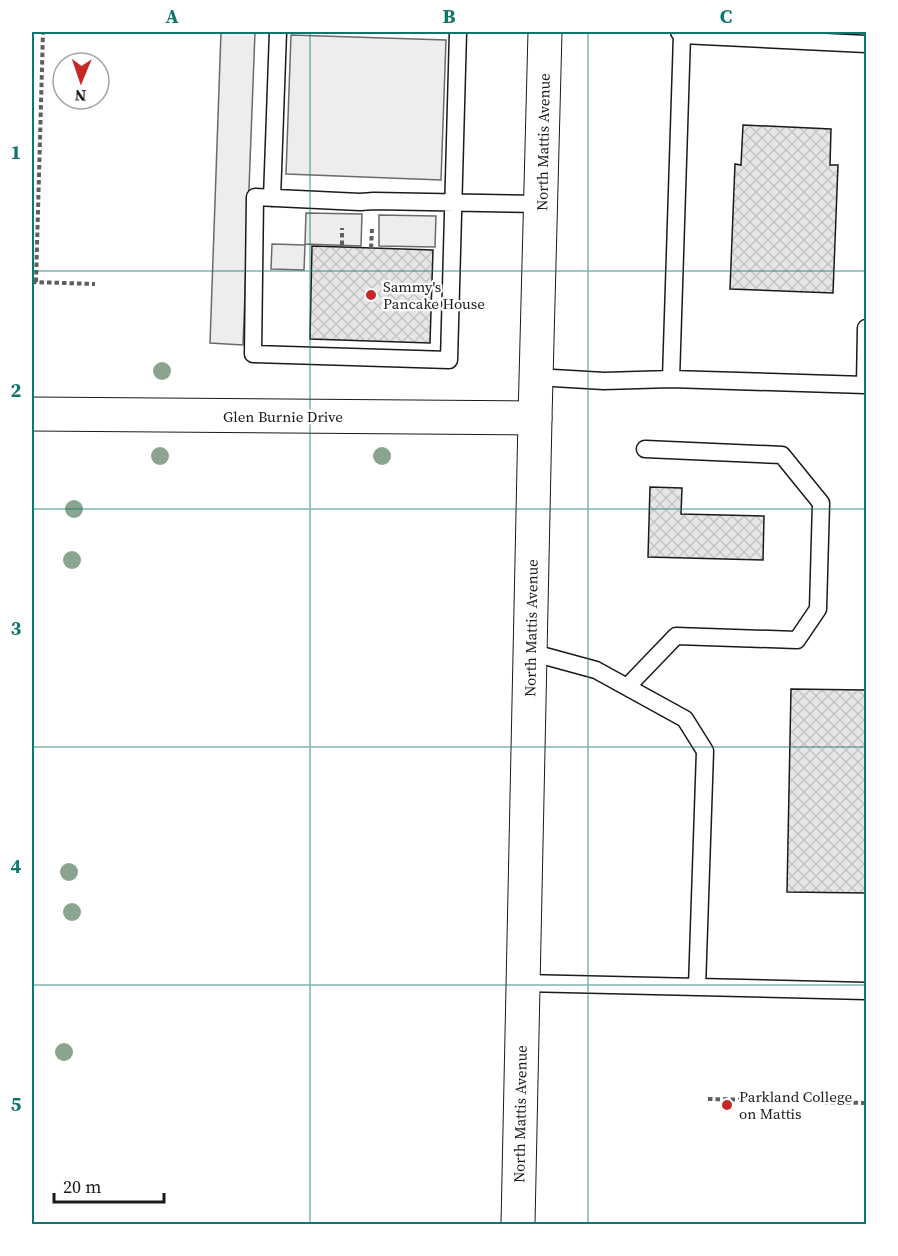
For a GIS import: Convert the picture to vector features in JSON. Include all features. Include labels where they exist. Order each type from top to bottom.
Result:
[{"type":"main road","name":"North Mattis Avenue","points":[[518,1224],[545,32]]},
{"type":"main road","name":"Glen Burnie Drive","points":[[32,414],[535,418]]},
{"type":"main road","points":[[32,414],[32,438]]},
{"type":"lane","points":[[272,198],[278,32]]},
{"type":"lane","points":[[458,32],[453,203],[449,360],[253,354],[255,197],[360,201],[453,203],[541,204]]},
{"type":"lane","points":[[671,379],[681,33],[867,44]]},
{"type":"lane","points":[[536,377],[604,381],[671,379],[864,385],[867,328]]},
{"type":"lane","points":[[627,687],[676,636],[796,640],[818,609],[821,503],[782,455],[645,449]]},
{"type":"lane","points":[[530,652],[596,670],[685,719],[705,751],[697,987]]},
{"type":"lane","points":[[523,983],[867,992]]},
{"type":"path","points":[[43,32],[34,282],[95,284]]},
{"type":"path","points":[[371,248],[372,227]]},
{"type":"path","points":[[708,1099],[764,1100]]},
{"type":"path","points":[[816,1102],[867,1103]]},
{"type":"shaded area","points":[[221,32],[255,32],[243,345],[210,343]]},
{"type":"shaded area","points":[[291,35],[446,40],[441,180],[286,174]]},
{"type":"shaded area","points":[[306,213],[362,214],[361,246],[305,244]]},
{"type":"shaded area","points":[[379,215],[436,216],[435,247],[379,246]]},
{"type":"shaded area","points":[[272,244],[305,245],[304,270],[271,269]]},
{"type":"building","points":[[743,125],[831,129],[830,165],[838,165],[833,293],[730,289],[735,164],[741,165]]},
{"type":"building","name":"Sammy's Pancake House","points":[[312,246],[433,250],[430,343],[310,339]]},
{"type":"building","points":[[650,487],[682,488],[681,514],[764,516],[763,560],[648,557]]},
{"type":"building","points":[[791,689],[866,690],[866,893],[787,892]]},
{"type":"place","name":"Sammy's Pancake House","points":[[371,295]]},
{"type":"place","name":"Parkland College on Mattis","points":[[727,1105]]}]
